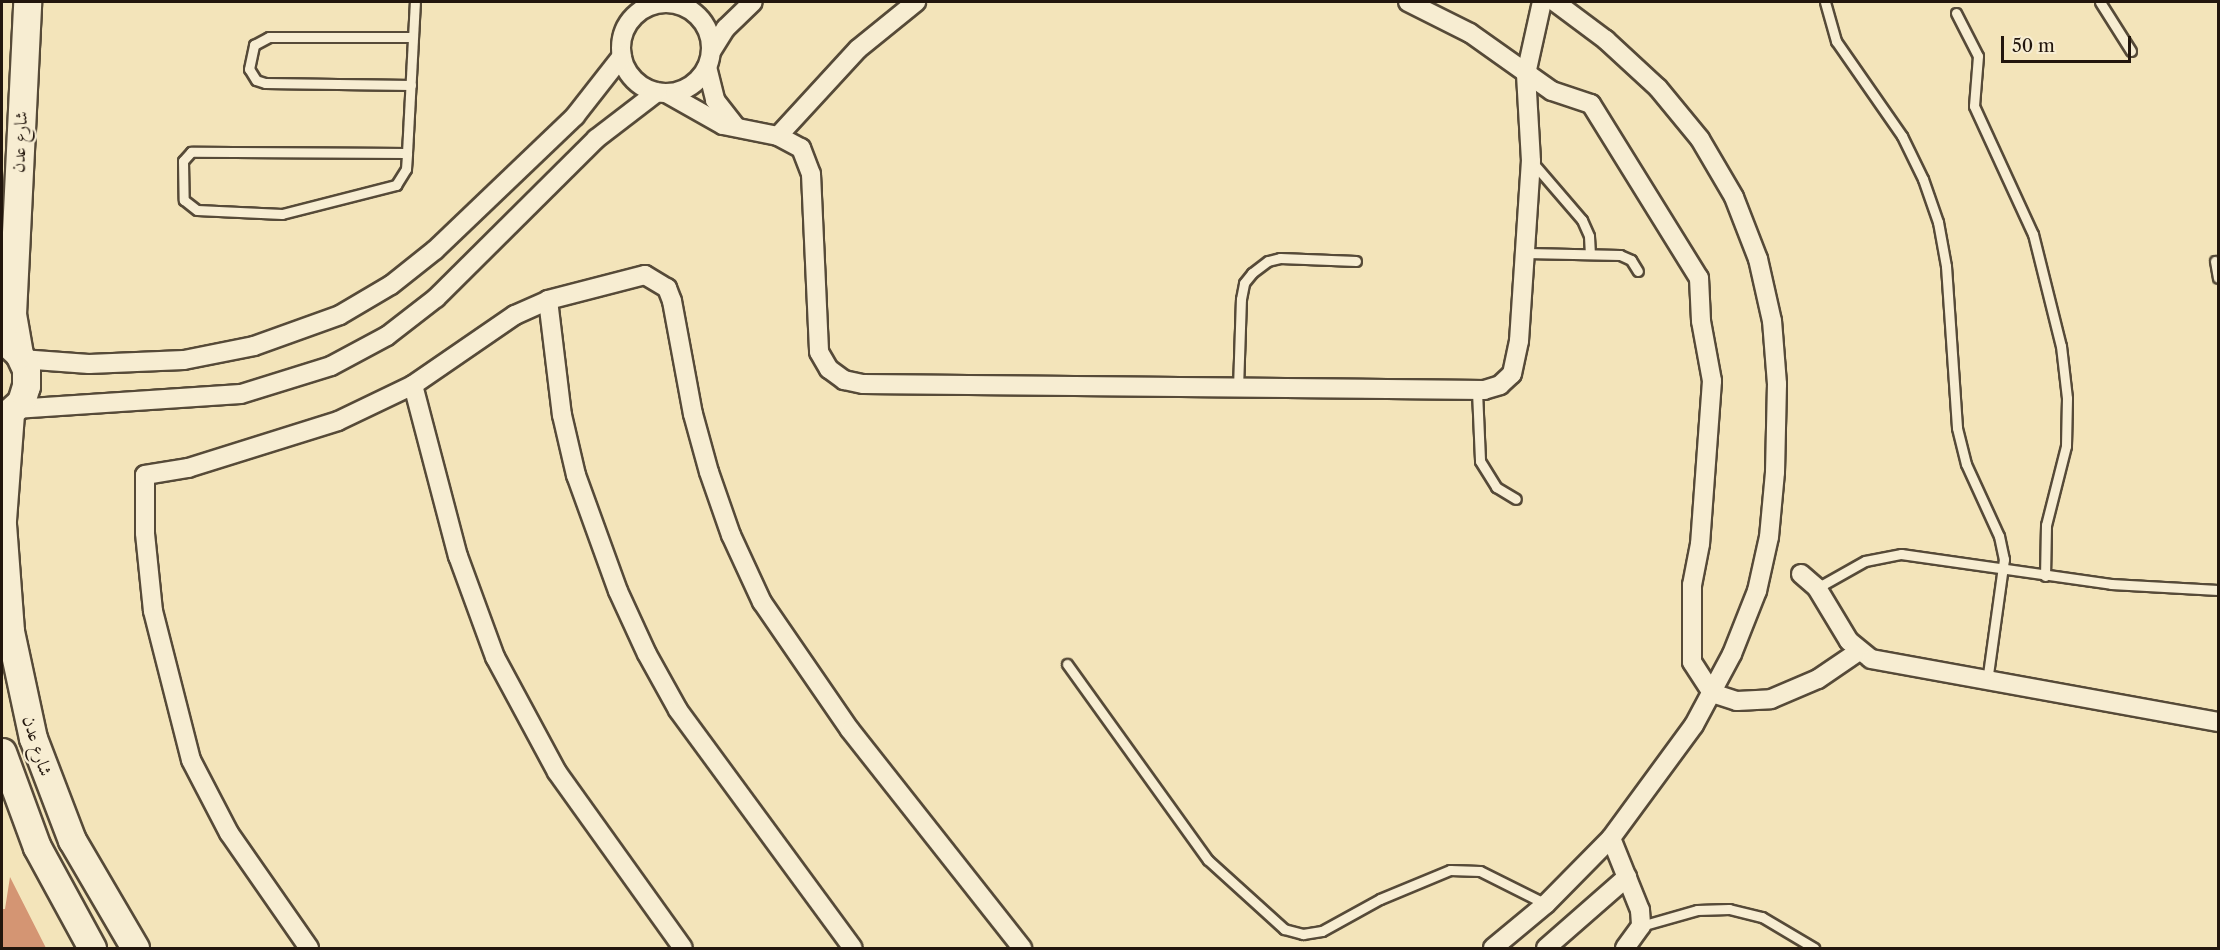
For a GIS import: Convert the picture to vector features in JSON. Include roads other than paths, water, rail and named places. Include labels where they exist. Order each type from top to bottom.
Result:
[{"type":"street","name":"شارع عدن","points":[[27,2],[12,314],[14,351],[27,386],[9,414],[2,522],[10,631],[33,738],[72,840],[135,948]]},
{"type":"street","points":[[9,414],[241,394],[302,378],[341,362],[387,336],[436,298],[596,139],[661,93],[692,86],[726,28],[753,2]]},
{"type":"street","points":[[778,136],[858,49],[916,2]]},
{"type":"street","points":[[1408,2],[1470,33],[1552,91],[1591,104],[1699,278],[1701,321],[1712,381],[1700,544],[1692,585],[1692,662],[1712,693],[1737,701],[1771,699],[1818,679],[1859,651]]},
{"type":"street","points":[[621,56],[633,80],[723,126],[778,136],[801,148],[807,161],[819,351],[829,369],[844,380],[863,384],[1477,391],[1500,386],[1515,366],[1526,253],[1531,161],[1526,74],[1542,2]]},
{"type":"street","points":[[1493,948],[1546,904],[1611,838],[1668,764],[1712,693],[1746,623],[1769,537],[1775,472],[1777,384],[1766,290],[1738,207],[1700,139],[1633,63],[1556,2]]},
{"type":"street","points":[[14,351],[80,364],[184,360],[254,346],[339,315],[391,285],[435,250],[575,116],[621,56],[626,28],[640,11],[660,4],[685,4],[700,18],[720,111],[741,130]]},
{"type":"street","points":[[309,948],[229,833],[191,760],[153,611],[145,532],[145,475],[188,468],[338,421],[413,385],[484,334],[548,300],[632,276],[645,275],[667,288],[709,472],[731,535],[762,602],[850,730],[1022,948]]},
{"type":"street","points":[[548,300],[562,416],[576,475],[598,542],[632,623],[678,710],[853,948]]},
{"type":"street","points":[[413,385],[458,556],[495,657],[557,772],[683,948]]},
{"type":"street","points":[[1801,574],[1817,588],[1859,651],[1885,663],[2218,722]]},
{"type":"street","name":"شارع عدن","points":[[2,752],[37,847],[92,948]]},
{"type":"street","points":[[1611,838],[1640,910],[1641,926],[1636,938],[1625,948]]},
{"type":"street","points":[[1546,948],[1627,877]]},
{"type":"lane","points":[[407,153],[191,152],[183,161],[184,200],[197,210],[296,213],[396,185],[404,174],[407,153],[415,2]]},
{"type":"lane","points":[[1825,2],[1836,41],[1902,136],[1932,201],[1946,266],[1957,428],[1966,464],[2000,536],[2004,569],[1987,681]]},
{"type":"lane","points":[[2100,2],[2131,51]]},
{"type":"lane","points":[[1956,13],[1978,56],[1974,106],[2033,234],[2061,346],[2068,421],[2062,471],[2046,525],[2045,576]]},
{"type":"lane","points":[[411,85],[265,83],[252,76],[249,62],[254,45],[269,37],[413,37]]},
{"type":"lane","points":[[1531,161],[1582,220],[1589,236],[1590,254]]},
{"type":"lane","points":[[1526,253],[1627,257],[1638,271]]},
{"type":"lane","points":[[1238,388],[1241,299],[1244,283],[1252,273],[1268,261],[1280,258],[1356,261]]},
{"type":"lane","points":[[2215,261],[2218,278]]},
{"type":"lane","points":[[1477,391],[1480,461],[1496,486],[1516,499]]},
{"type":"lane","points":[[1817,588],[1865,561],[1889,555],[1925,556],[2045,576],[2111,584],[2218,590]]},
{"type":"lane","points":[[1068,664],[1208,860],[1284,929],[1303,934],[1322,931],[1380,899],[1449,870],[1480,872],[1546,904]]},
{"type":"lane","points":[[1641,926],[1697,910],[1729,909],[1762,917],[1814,948]]}]
